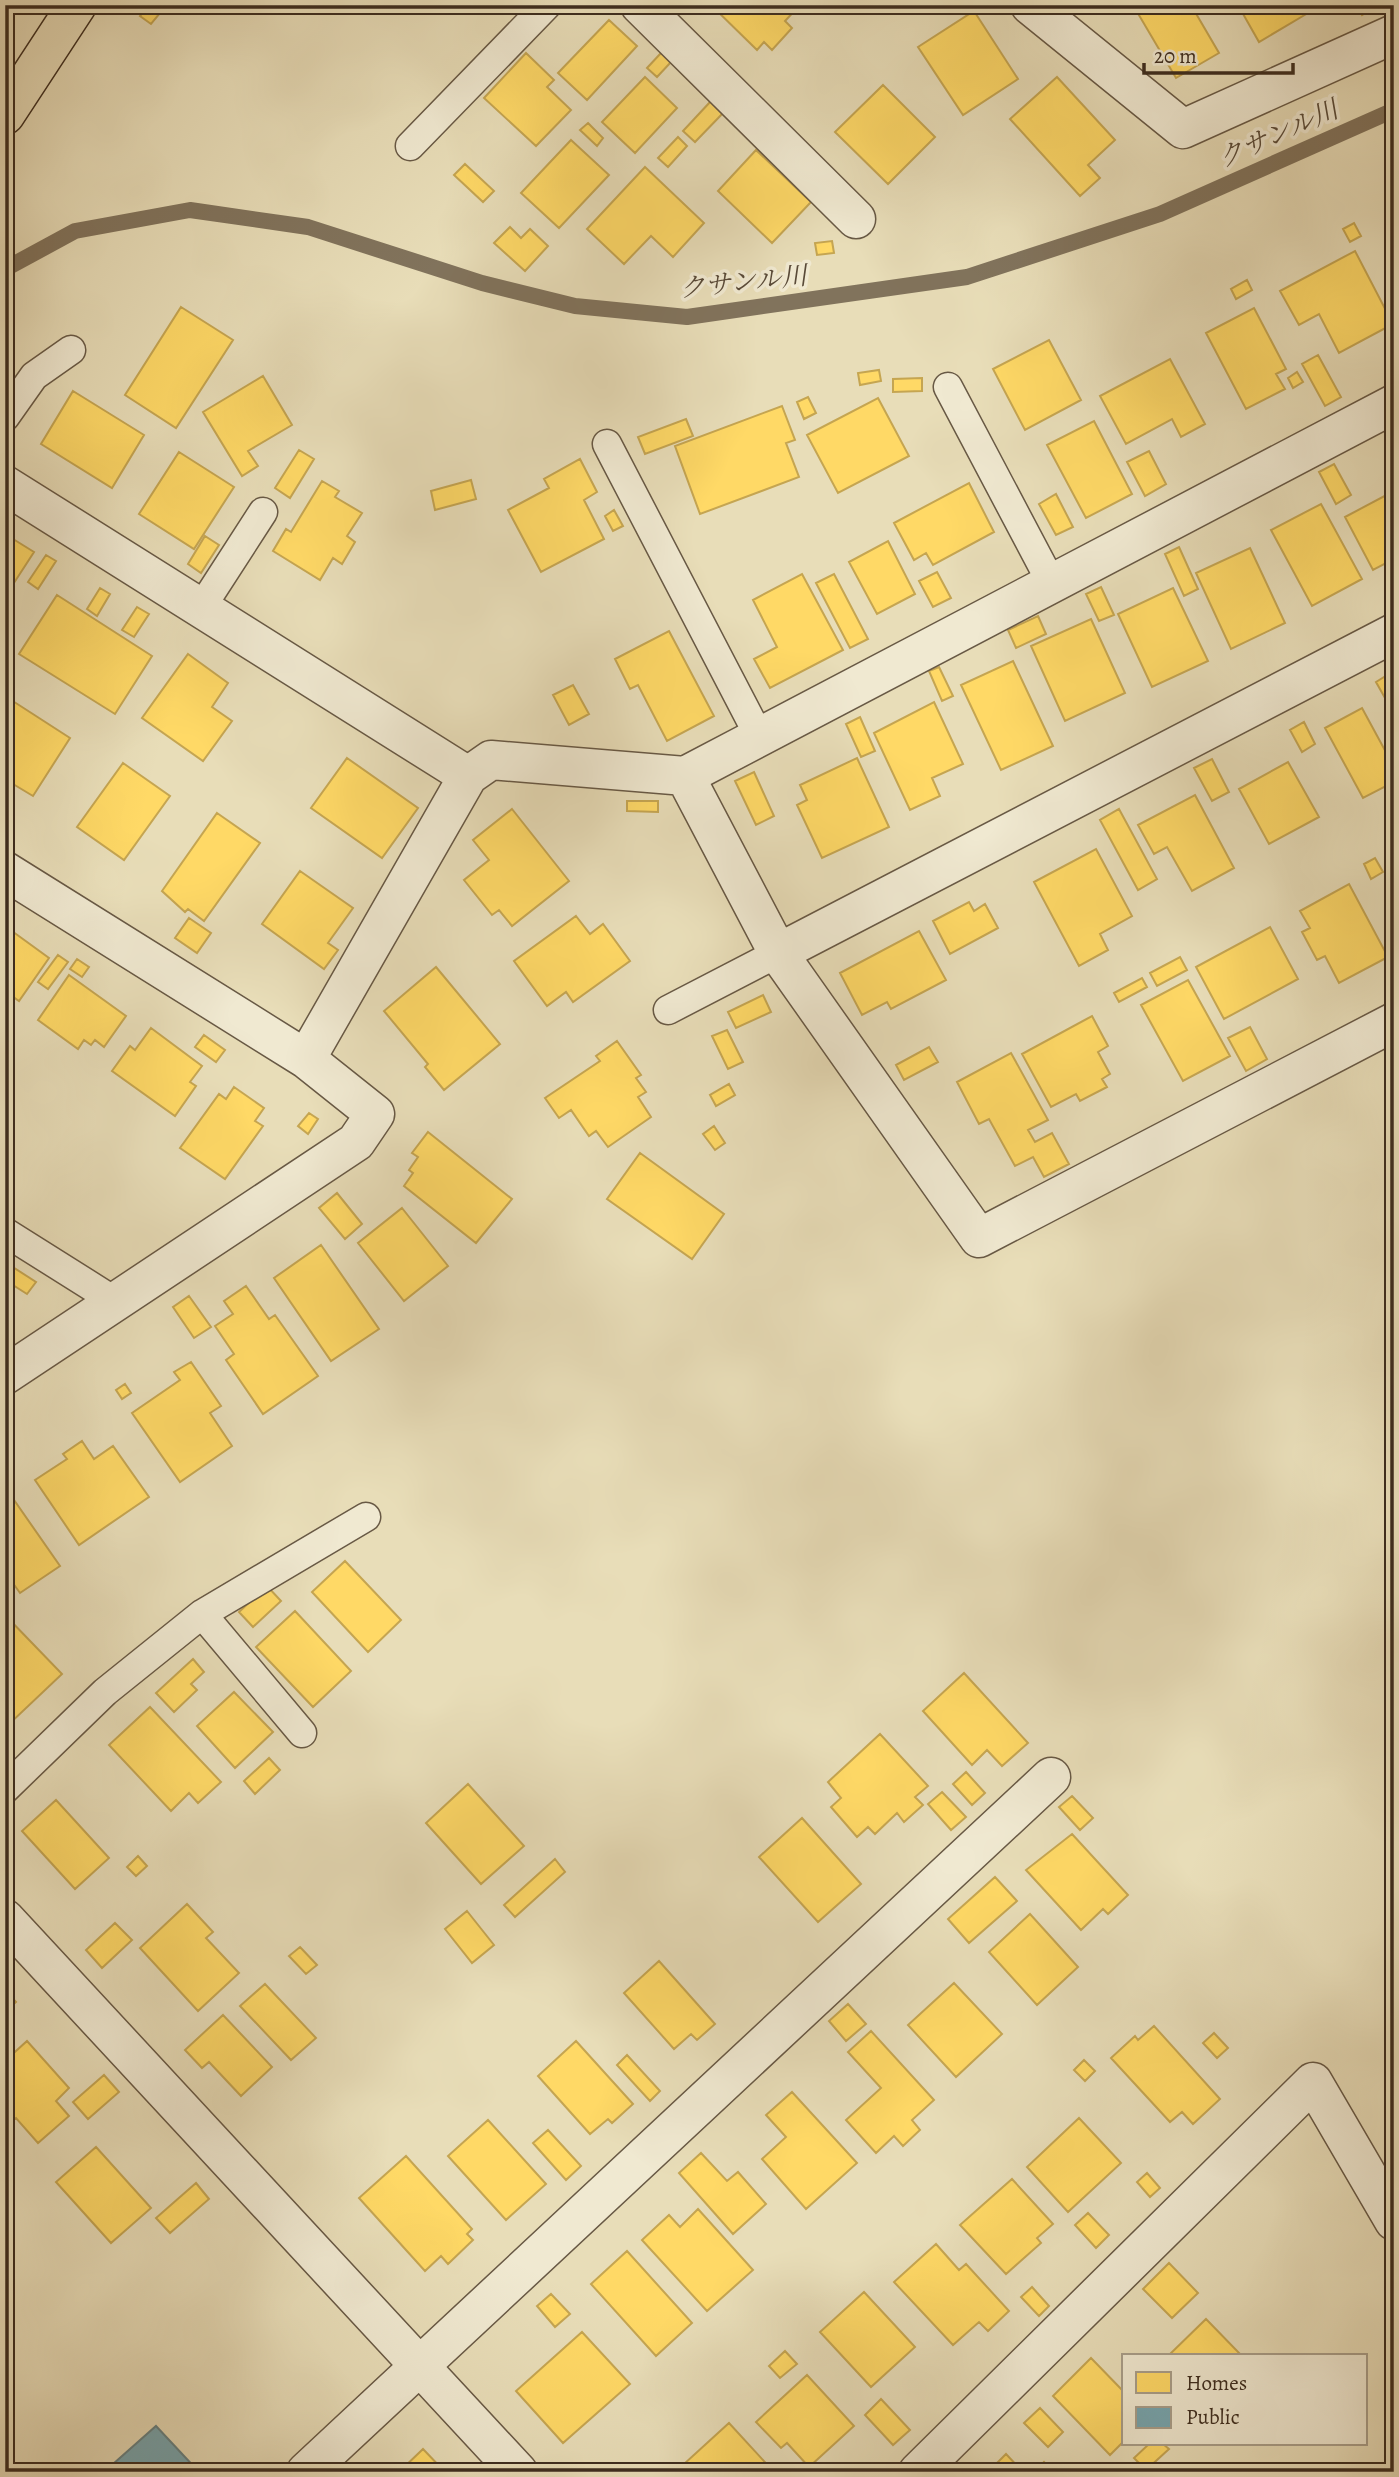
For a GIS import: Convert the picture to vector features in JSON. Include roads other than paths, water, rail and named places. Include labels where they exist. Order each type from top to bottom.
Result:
[{"type":"main road","points":[[5,115],[77,5]]},
{"type":"street","points":[[640,5],[856,219]]},
{"type":"street","points":[[1030,5],[1183,129],[1394,34]]},
{"type":"street","points":[[306,1059],[468,776],[491,760],[685,776],[1394,404]]},
{"type":"street","points":[[5,485],[468,776]]},
{"type":"street","points":[[778,953],[1394,633]]},
{"type":"street","points":[[685,776],[778,953],[979,1238],[1394,1022]]},
{"type":"street","points":[[5,871],[306,1059],[375,1114],[356,1142],[5,1375]]},
{"type":"street","points":[[306,2472],[1051,1777]]},
{"type":"street","points":[[5,1919],[518,2472]]},
{"type":"street","points":[[918,2472],[1312,2082],[1394,2221]]},
{"type":"lane","points":[[410,146],[547,5]]},
{"type":"lane","points":[[5,417],[34,376],[71,350]]},
{"type":"lane","points":[[948,387],[1052,584]]},
{"type":"lane","points":[[607,444],[759,736]]},
{"type":"lane","points":[[201,608],[263,512]]},
{"type":"lane","points":[[667,1010],[778,953]]},
{"type":"lane","points":[[5,1232],[116,1302]]},
{"type":"lane","points":[[5,1788],[105,1692],[202,1615],[366,1517]]},
{"type":"lane","points":[[202,1615],[302,1733]]},
{"type":"waterway","name":"クサンル川","points":[[5,269],[75,231],[190,210],[308,227],[482,283],[575,306],[687,317],[967,277],[1160,214],[1394,110]]}]
